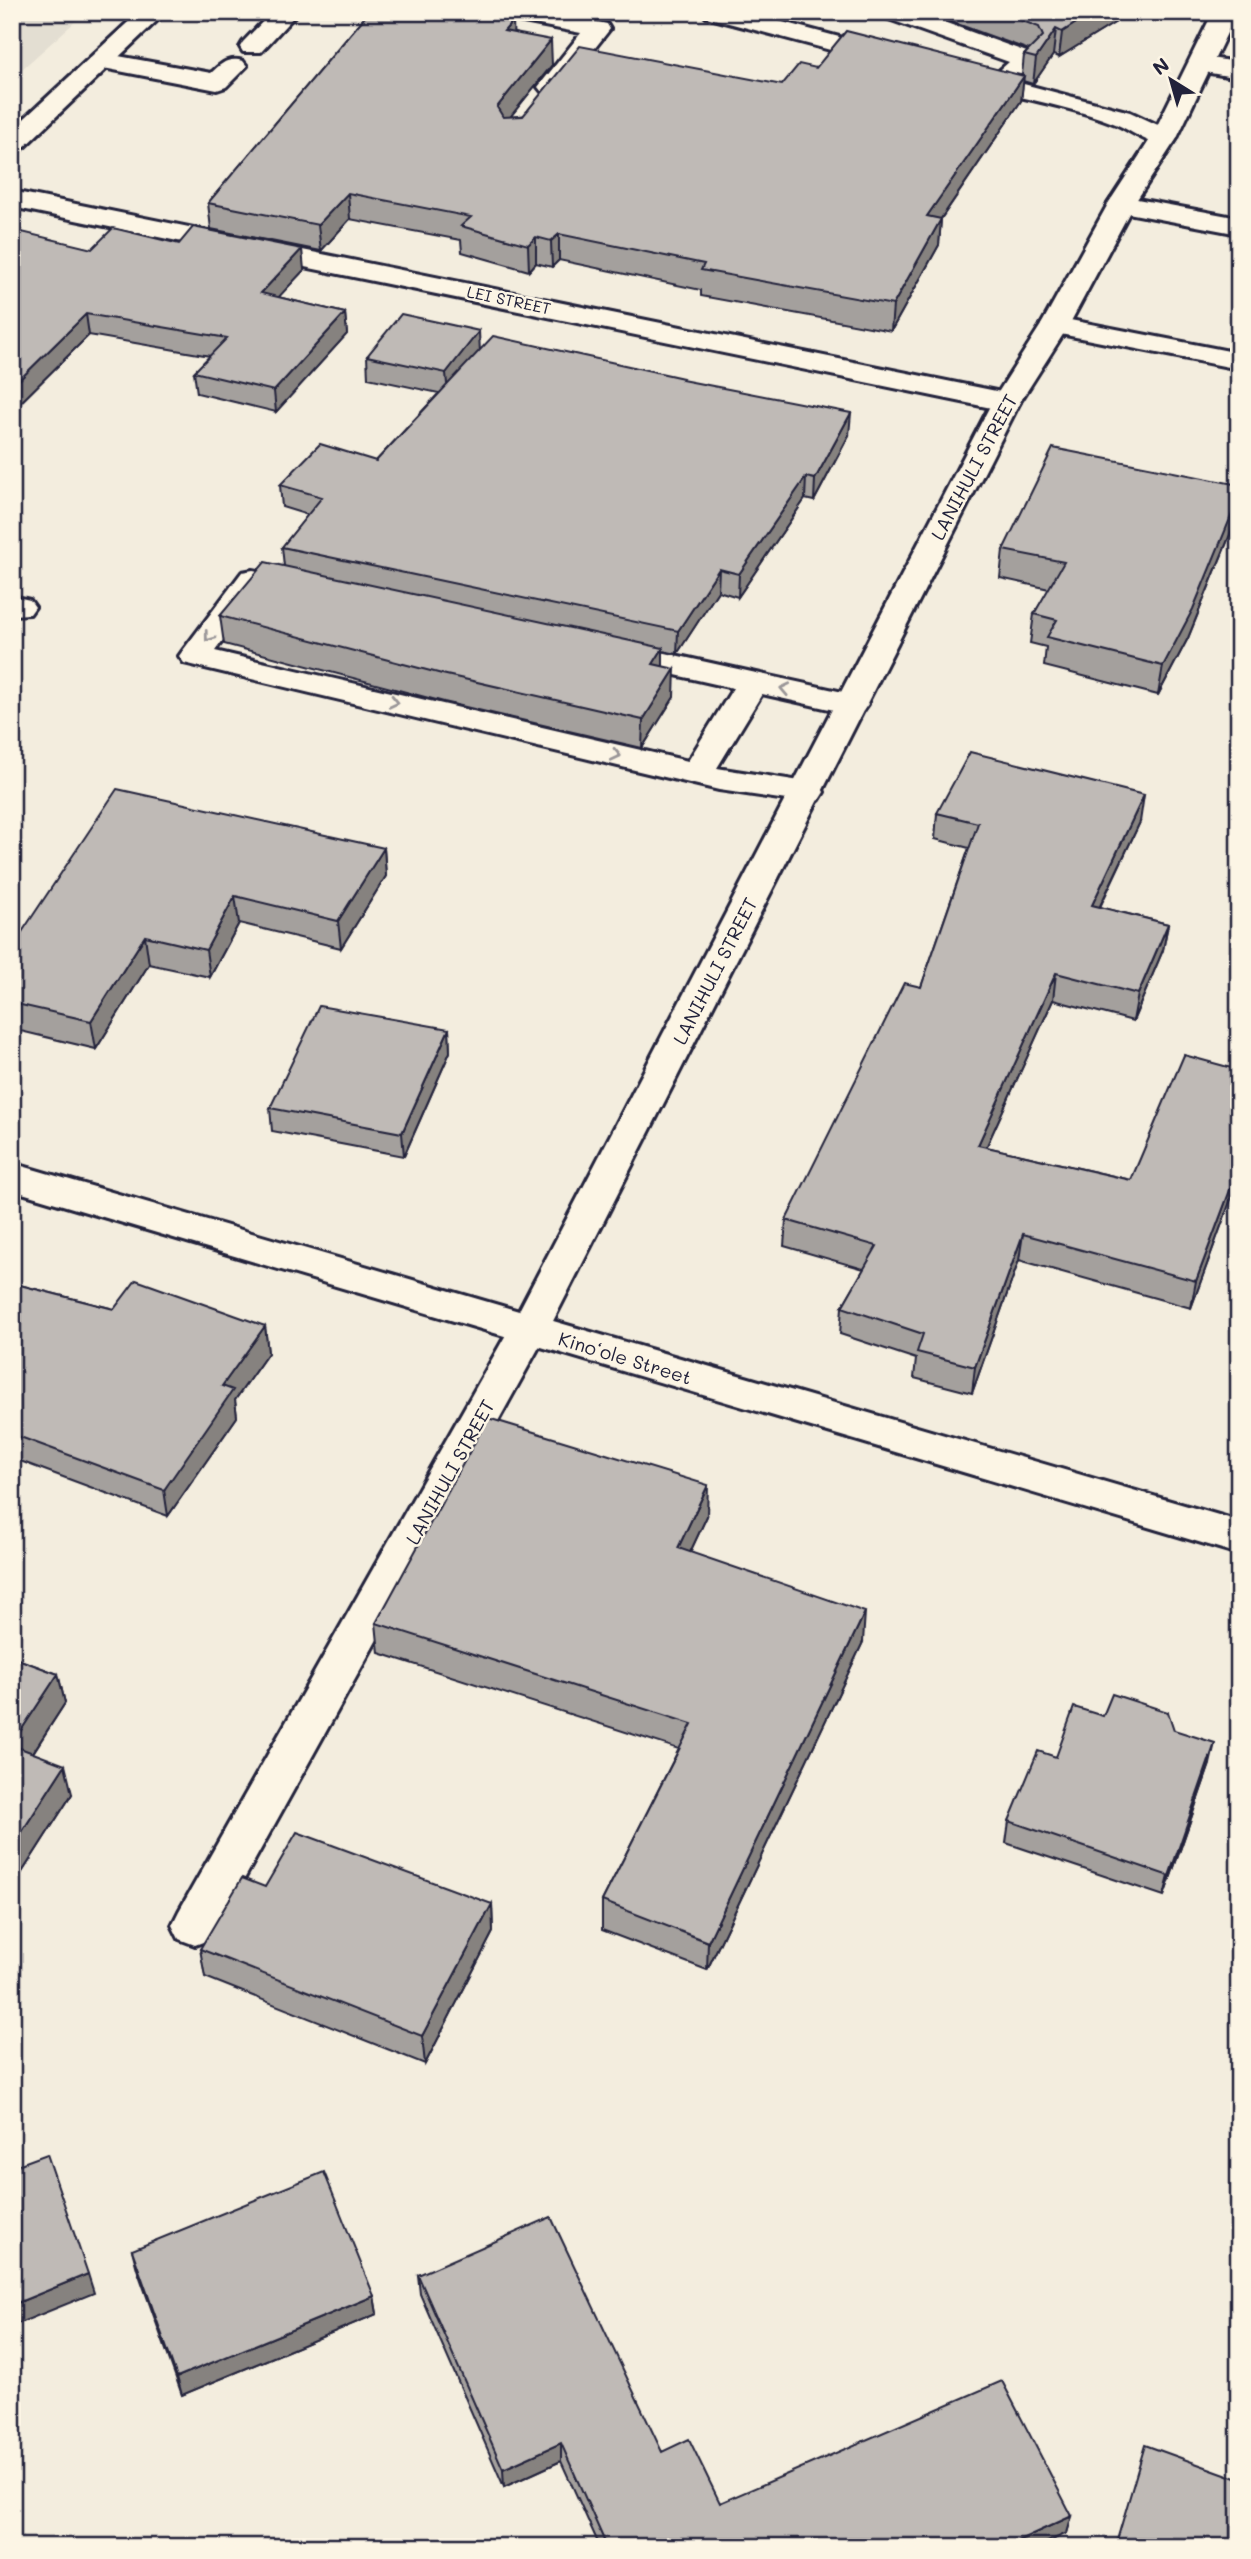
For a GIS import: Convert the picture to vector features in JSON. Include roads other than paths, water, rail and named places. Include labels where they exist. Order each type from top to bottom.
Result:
[{"type":"street","points":[[12,144],[154,12]]},
{"type":"street","points":[[252,47],[286,12]]},
{"type":"street","points":[[508,12],[598,29],[538,103]]},
{"type":"street","points":[[715,12],[908,62]]},
{"type":"street","name":"LANIHULI STREET","points":[[195,1925],[529,1329],[1006,402],[1055,324],[1121,204],[1164,138],[1202,65],[1224,12]]},
{"type":"street","points":[[845,46],[880,19],[1026,60],[998,85]]},
{"type":"street","points":[[102,61],[217,82],[234,66]]},
{"type":"street","points":[[1202,65],[1239,70]]},
{"type":"street","points":[[947,72],[1121,117],[1164,138]]},
{"type":"street","name":"LEI STREET","points":[[12,199],[1006,402]]},
{"type":"street","points":[[1121,204],[1239,226]]},
{"type":"street","points":[[1055,324],[1237,361],[1239,357]]},
{"type":"street","points":[[283,581],[257,575],[195,656],[697,774],[807,792]]},
{"type":"street","points":[[578,644],[852,704]]},
{"type":"street","points":[[697,774],[753,682]]},
{"type":"street","name":"Kinoʻole Street","points":[[12,1176],[1239,1538]]}]
